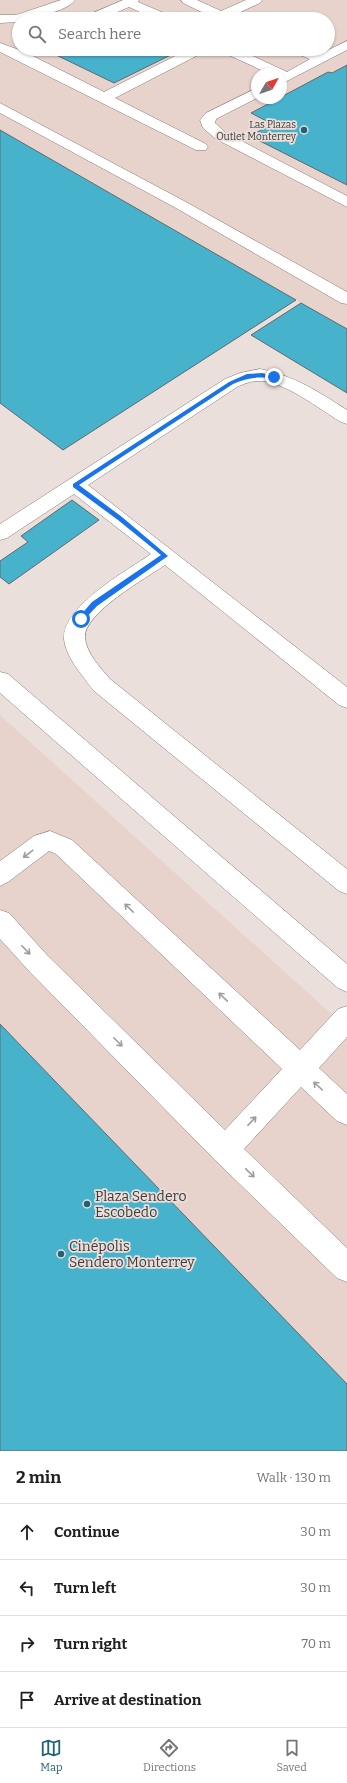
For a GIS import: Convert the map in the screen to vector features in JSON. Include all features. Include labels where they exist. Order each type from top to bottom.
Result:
[{"type":"lane","points":[[38,12],[65,3],[69,0]]},
{"type":"lane","points":[[187,0],[212,12]]},
{"type":"lane","points":[[235,12],[256,0]]},
{"type":"lane","points":[[107,12],[131,1],[152,12]]},
{"type":"lane","points":[[0,19],[12,19]]},
{"type":"lane","points":[[0,28],[12,30]]},
{"type":"lane","points":[[335,51],[347,45]]},
{"type":"lane","points":[[0,47],[12,49]]},
{"type":"lane","points":[[33,56],[104,98],[201,147]]},
{"type":"lane","points":[[104,98],[185,56]]},
{"type":"lane","points":[[242,56],[265,68]]},
{"type":"lane","points":[[314,56],[321,59]]},
{"type":"lane","points":[[287,76],[327,56]]},
{"type":"lane","points":[[251,95],[211,116],[207,120],[208,125],[221,136],[347,202]]},
{"type":"lane","points":[[0,107],[181,205],[347,299]]},
{"type":"lane","points":[[0,534],[231,383],[249,376],[262,375],[274,377],[290,384],[347,418]]},
{"type":"lane","points":[[75,485],[347,699]]},
{"type":"lane","points":[[165,556],[95,604],[81,619],[75,632],[78,648],[85,663],[102,685],[347,883]]},
{"type":"lane","points":[[0,680],[347,980]]},
{"type":"lane","points":[[0,875],[42,843],[50,841],[64,847],[300,1070],[347,1112]]},
{"type":"lane","points":[[0,921],[38,963],[225,1150],[347,1268]]},
{"type":"lane","points":[[225,1150],[347,1018]]},
{"type":"shaded area","points":[[347,0],[347,329],[0,130],[0,1]]},
{"type":"shaded area","points":[[0,715],[347,1028],[347,1451],[0,1451]]},
{"type":"building","points":[[58,56],[169,56],[114,83]]},
{"type":"building","name":"Las Plazas Outlet Monterrey","points":[[347,65],[347,185],[250,136],[272,124],[251,113],[268,104],[287,104],[287,94],[328,72],[332,73]]},
{"type":"building","points":[[0,130],[296,300],[63,450],[0,403]]},
{"type":"building","points":[[301,303],[347,329],[347,393],[251,335]]},
{"type":"building","points":[[72,500],[99,520],[9,584],[0,577],[0,561],[28,542],[21,536]]},
{"type":"building","name":"Plaza Sendero Escobedo","points":[[0,1024],[347,1384],[347,1451],[0,1451]]},
{"type":"place","name":"Las Plazas Outlet Monterrey","points":[[304,130]]},
{"type":"place","name":"Plaza Sendero Escobedo","points":[[87,1204]]},
{"type":"place","name":"Cinépolis Sendero Monterrey","points":[[61,1254]]},
{"type":"route","points":[[81,619],[95,604],[165,556],[75,485],[231,383],[249,376],[262,375],[274,377]]}]
